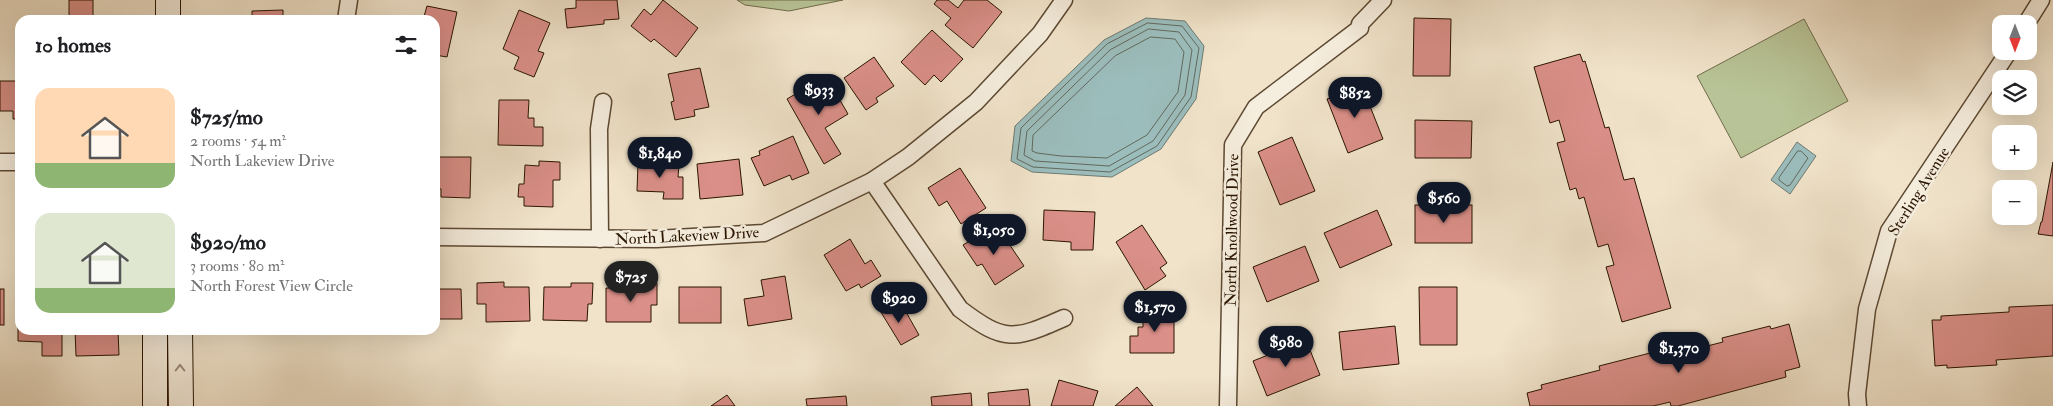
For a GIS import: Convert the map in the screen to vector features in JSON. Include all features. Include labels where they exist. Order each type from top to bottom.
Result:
[{"type":"main road","points":[[168,0],[168,15]]},
{"type":"main road","points":[[155,335],[155,406]]},
{"type":"main road","points":[[180,335],[181,406]]},
{"type":"street","points":[[347,15],[349,0]]},
{"type":"street","name":"North Lakeview Drive","points":[[440,238],[656,238],[764,233],[872,181],[908,157],[976,102],[1040,34],[1064,0]]},
{"type":"street","name":"North Knollwood Drive","points":[[1228,406],[1233,145],[1256,107],[1360,28],[1360,24],[1383,0]]},
{"type":"street","points":[[2032,15],[2041,0]]},
{"type":"street","name":"Sterling Avenue","points":[[1858,406],[1857,394],[1867,308],[1889,230],[2003,60]]},
{"type":"street","points":[[600,238],[599,130],[603,102]]},
{"type":"street","points":[[0,162],[15,162]]},
{"type":"street","points":[[872,181],[955,303],[978,322],[994,332],[1012,336],[1034,331],[1064,318]]},
{"type":"green space","points":[[737,0],[843,0],[789,11],[745,5]]},
{"type":"green space","points":[[1804,19],[1848,101],[1741,158],[1697,76]]},
{"type":"water","points":[[1146,18],[1185,21],[1204,46],[1196,99],[1161,149],[1112,177],[1032,172],[1011,161],[1015,126],[1104,40]]},
{"type":"water","points":[[1797,142],[1816,156],[1790,194],[1771,180]]},
{"type":"building","points":[[69,0],[93,0],[93,15],[69,15]]},
{"type":"building","points":[[576,0],[617,0],[619,19],[604,20],[604,24],[567,28],[565,9],[576,8]]},
{"type":"building","points":[[663,0],[698,28],[676,57],[654,39],[651,42],[631,26],[644,9],[651,15]]},
{"type":"building","points":[[937,0],[948,0],[958,8],[964,0],[987,0],[1002,12],[973,48],[945,25],[951,18],[934,4]]},
{"type":"building","points":[[427,6],[457,12],[447,57],[440,56],[440,15],[424,15]]},
{"type":"building","points":[[283,10],[283,15],[252,15],[252,11]]},
{"type":"building","points":[[519,10],[550,23],[538,51],[544,53],[534,77],[514,69],[519,57],[503,49]]},
{"type":"building","points":[[1414,18],[1451,19],[1450,76],[1413,76]]},
{"type":"building","points":[[932,30],[963,59],[941,82],[934,75],[925,85],[901,62]]},
{"type":"building","points":[[1580,54],[1583,62],[1585,61],[1605,128],[1609,127],[1624,180],[1634,178],[1671,308],[1622,322],[1606,267],[1614,265],[1608,244],[1598,247],[1584,197],[1579,199],[1576,188],[1570,190],[1557,143],[1565,141],[1559,120],[1550,123],[1534,67]]},
{"type":"building","points":[[874,57],[894,86],[876,98],[878,102],[866,110],[844,78]]},
{"type":"building","points":[[700,68],[709,107],[694,110],[695,116],[675,120],[671,102],[674,101],[668,74]]},
{"type":"building","points":[[826,76],[848,114],[825,128],[841,154],[824,164],[787,99]]},
{"type":"building","points":[[0,81],[15,81],[15,119],[13,119],[13,111],[0,111]]},
{"type":"building","points":[[1362,86],[1383,139],[1348,153],[1327,99]]},
{"type":"building","points":[[499,100],[529,100],[528,118],[534,118],[534,127],[543,127],[543,146],[498,145]]},
{"type":"building","points":[[1415,120],[1472,121],[1471,158],[1415,158]]},
{"type":"building","points":[[793,136],[809,173],[792,180],[790,175],[764,186],[751,158],[760,155],[759,151]]},
{"type":"building","points":[[1292,137],[1315,191],[1280,205],[1258,152]]},
{"type":"building","points":[[440,157],[471,157],[470,198],[441,197]]},
{"type":"building","points":[[646,158],[660,158],[660,164],[679,164],[678,177],[683,177],[683,199],[663,199],[664,192],[637,191],[638,163],[646,164]]},
{"type":"building","points":[[739,159],[743,195],[700,199],[697,164]]},
{"type":"building","points":[[539,161],[560,162],[560,180],[553,180],[553,207],[524,206],[524,197],[518,197],[519,184],[524,184],[525,165],[539,166]]},
{"type":"building","points":[[2053,162],[2053,236],[2038,234]]},
{"type":"building","points":[[960,168],[986,208],[961,224],[947,201],[939,206],[928,188]]},
{"type":"building","points":[[1415,205],[1472,205],[1472,243],[1415,243]]},
{"type":"building","points":[[1044,210],[1095,212],[1093,250],[1071,250],[1071,242],[1043,240]]},
{"type":"building","points":[[1377,210],[1392,245],[1340,268],[1324,233]]},
{"type":"building","points":[[1142,225],[1167,263],[1160,268],[1166,276],[1145,290],[1116,242]]},
{"type":"building","points":[[999,229],[1024,266],[995,285],[982,264],[977,266],[963,245],[981,234],[984,239]]},
{"type":"building","points":[[850,239],[865,264],[871,260],[881,276],[861,288],[859,284],[846,291],[824,255]]},
{"type":"building","points":[[1305,246],[1319,281],[1267,302],[1253,267]]},
{"type":"building","points":[[785,276],[792,319],[748,326],[744,299],[764,296],[761,280]]},
{"type":"building","points":[[504,282],[504,287],[529,287],[530,321],[486,322],[486,304],[477,304],[477,283]]},
{"type":"building","points":[[571,283],[593,283],[592,304],[588,304],[587,321],[543,320],[544,287],[571,287]]},
{"type":"building","points":[[632,283],[657,283],[657,305],[651,305],[651,322],[606,322],[606,288],[632,288]]},
{"type":"building","points":[[679,287],[721,287],[721,323],[679,323]]},
{"type":"building","points":[[1419,287],[1457,287],[1457,345],[1420,345]]},
{"type":"building","points":[[0,289],[4,289],[4,325],[0,325]]},
{"type":"building","points":[[440,289],[461,289],[462,319],[440,319]]},
{"type":"building","points":[[890,303],[898,316],[906,312],[919,335],[901,345],[879,309]]},
{"type":"building","points":[[2053,305],[2053,356],[1996,360],[1997,365],[1947,368],[1947,365],[1935,366],[1932,320],[1941,320],[1941,316],[2009,312],[2009,307]]},
{"type":"building","points":[[1143,309],[1174,309],[1174,353],[1130,353],[1130,336],[1138,336],[1138,327],[1143,327]]},
{"type":"building","points":[[1789,324],[1800,367],[1785,371],[1786,377],[1678,406],[1671,406],[1670,402],[1653,406],[1530,406],[1527,393],[1542,389],[1541,385],[1600,370],[1599,366],[1658,351],[1660,358],[1723,342],[1722,338],[1770,326],[1771,329]]},
{"type":"building","points":[[1395,326],[1399,364],[1343,370],[1339,332]]},
{"type":"building","points":[[18,335],[62,335],[62,356],[42,356],[42,342],[18,341]]},
{"type":"building","points":[[75,335],[118,335],[119,355],[76,356]]},
{"type":"building","points":[[1306,340],[1320,375],[1267,396],[1253,361]]},
{"type":"building","points":[[1059,380],[1098,391],[1093,406],[1051,406]]},
{"type":"building","points":[[1137,387],[1153,406],[1115,406]]},
{"type":"building","points":[[1028,389],[1030,406],[989,406],[988,393]]},
{"type":"building","points":[[971,393],[972,406],[932,406],[931,397]]},
{"type":"building","points":[[727,395],[735,406],[711,406]]},
{"type":"building","points":[[846,396],[847,406],[807,406],[806,399]]}]
